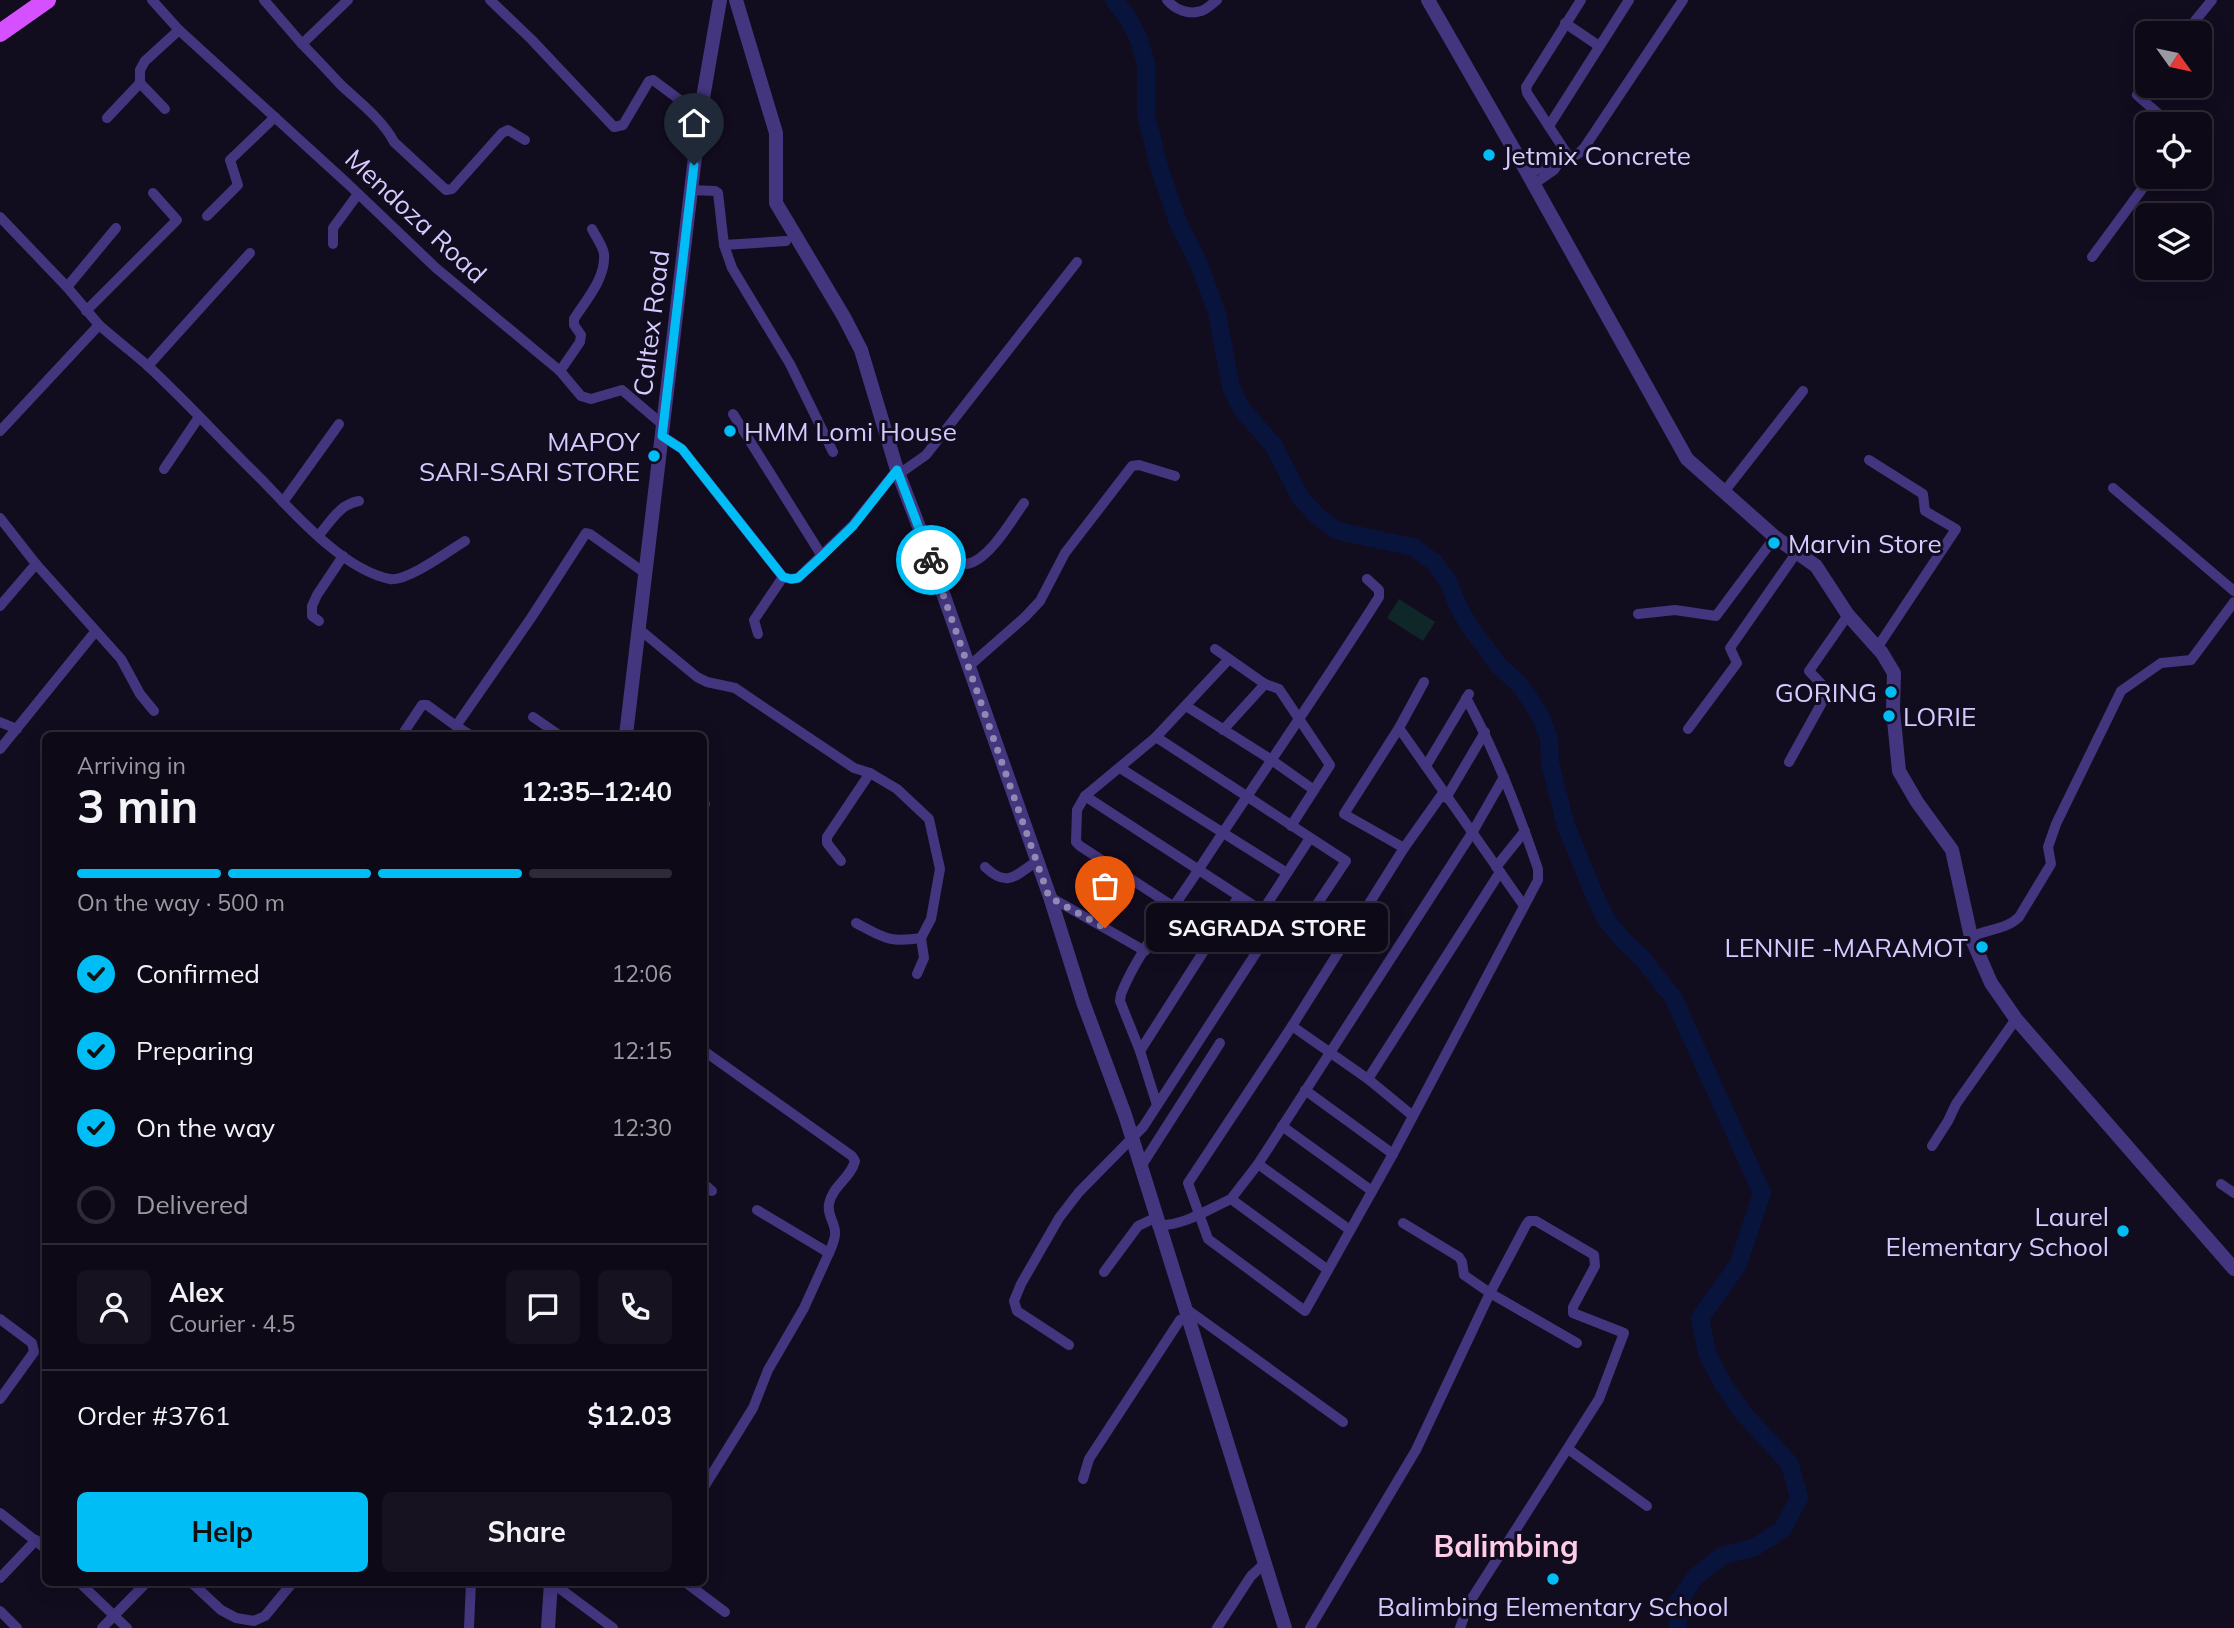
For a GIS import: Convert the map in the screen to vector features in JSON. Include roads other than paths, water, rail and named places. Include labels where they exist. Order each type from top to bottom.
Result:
[{"type":"main road","points":[[0,33],[47,0]]},
{"type":"street","name":"Mendoza Road","points":[[152,0],[179,30],[436,268],[560,371],[585,399],[622,390],[663,431]]},
{"type":"street","points":[[264,0],[342,86],[365,105],[394,142],[446,190],[452,189],[502,133],[508,130],[525,140]]},
{"type":"street","points":[[302,44],[348,0]]},
{"type":"street","points":[[490,0],[614,128],[623,125],[649,82],[653,80],[700,115]]},
{"type":"street","name":"Caltex Road","points":[[626,732],[700,115],[720,0]]},
{"type":"street","points":[[736,0],[776,133],[776,203],[844,317],[860,350],[898,472],[1037,861],[1132,1140],[1285,1628]]},
{"type":"street","points":[[1167,0],[1181,11],[1202,11],[1217,0]]},
{"type":"street","points":[[1427,0],[1531,179],[1686,459],[1775,537],[1816,566],[1848,615],[1877,648],[1894,673],[1893,710],[1899,771],[1917,802],[1952,850],[1971,937],[1991,983],[2016,1019],[2234,1269]]},
{"type":"street","points":[[1569,157],[1527,93],[1526,87],[1581,0]]},
{"type":"street","points":[[1549,126],[1629,0]]},
{"type":"street","points":[[1531,179],[1553,162],[1558,164],[1584,148],[1683,0]]},
{"type":"street","points":[[2195,21],[2212,0]]},
{"type":"street","points":[[1565,23],[1600,46]]},
{"type":"street","points":[[165,108],[140,83],[139,71],[145,61],[179,30]]},
{"type":"street","points":[[107,118],[140,83]]},
{"type":"street","points":[[2140,98],[2156,112]]},
{"type":"street","points":[[207,216],[238,185],[230,160],[275,117]]},
{"type":"street","points":[[2092,257],[2142,189]]},
{"type":"street","points":[[691,190],[718,193],[724,245],[732,268],[790,364],[833,452]]},
{"type":"street","points":[[86,311],[177,220],[153,193]]},
{"type":"street","points":[[333,244],[333,228],[358,194]]},
{"type":"street","points":[[0,216],[67,287],[99,326],[148,366],[283,502],[343,556],[366,569],[390,579],[397,579],[466,541]]},
{"type":"street","points":[[67,287],[116,228]]},
{"type":"street","points":[[560,371],[580,342],[581,335],[574,325],[574,319],[603,267],[604,252],[592,229]]},
{"type":"street","points":[[724,245],[786,241]]},
{"type":"street","points":[[148,366],[250,253]]},
{"type":"street","points":[[663,431],[682,449],[783,577],[798,578],[853,526],[898,472],[926,455],[1077,262]]},
{"type":"street","points":[[0,431],[99,326]]},
{"type":"street","points":[[1724,492],[1803,391]]},
{"type":"street","points":[[733,414],[822,556]]},
{"type":"street","points":[[164,469],[199,417]]},
{"type":"street","points":[[283,502],[339,424]]},
{"type":"street","points":[[1870,460],[1923,494],[1925,511],[1956,528],[1877,648]]},
{"type":"street","points":[[968,667],[1026,617],[1040,601],[1065,553],[1132,466],[1139,465],[1175,476]]},
{"type":"street","points":[[2113,488],[2234,591]]},
{"type":"street","points":[[319,535],[341,508],[359,501]]},
{"type":"street","points":[[926,545],[967,564],[978,561],[1024,503]]},
{"type":"street","points":[[0,518],[36,564],[121,659],[140,694],[154,711]]},
{"type":"street","points":[[456,726],[531,618],[583,535],[590,534],[645,573]]},
{"type":"street","points":[[1638,614],[1675,610],[1716,616],[1775,537]]},
{"type":"street","points":[[1688,729],[1737,663],[1730,648],[1797,552]]},
{"type":"street","points":[[319,621],[312,616],[312,606],[343,556]]},
{"type":"street","points":[[0,606],[36,564]]},
{"type":"street","points":[[758,634],[754,620],[783,577]]},
{"type":"street","points":[[1157,1105],[1120,1001],[1124,988],[1145,951],[1270,759],[1299,720],[1379,597],[1379,590],[1367,579]]},
{"type":"street","points":[[1971,937],[2001,928],[2019,917],[2051,864],[2048,847],[2056,824],[2121,691],[2161,663],[2191,660],[2234,602]]},
{"type":"street","points":[[1789,762],[1827,690],[1809,671],[1848,615]]},
{"type":"street","points":[[639,629],[696,677],[735,688],[854,768],[870,773],[897,789],[929,819],[940,869],[931,919],[921,938],[923,958],[917,974]]},
{"type":"street","points":[[0,750],[95,632]]},
{"type":"street","points":[[1215,649],[1265,684],[1279,690],[1330,765],[1291,826]]},
{"type":"street","points":[[1174,907],[1076,842],[1077,810],[1085,796],[1156,737],[1229,659]]},
{"type":"street","points":[[1404,848],[1344,814],[1424,682]]},
{"type":"street","points":[[1223,730],[1265,684]]},
{"type":"street","points":[[1426,766],[1468,696],[1485,732],[1525,831],[1538,869],[1538,880],[1393,1154],[1305,1311],[1208,1239],[1188,1183],[1292,1026],[1404,848],[1445,795],[1485,732]]},
{"type":"street","points":[[404,732],[422,705],[427,705],[465,732]]},
{"type":"street","points":[[1186,706],[1314,790]]},
{"type":"street","points":[[533,717],[555,732]]},
{"type":"street","points":[[0,722],[17,729]]},
{"type":"street","points":[[1399,727],[1524,906]]},
{"type":"street","points":[[1156,737],[1346,861],[1289,946],[1254,924],[1310,838]]},
{"type":"street","points":[[1120,768],[1287,873]]},
{"type":"street","points":[[841,861],[827,843],[827,837],[870,773]]},
{"type":"street","points":[[1104,1272],[1138,1226],[1156,1221],[1170,1225],[1231,1199],[1258,1164],[1472,833],[1504,778]]},
{"type":"street","points":[[1085,796],[1262,911]]},
{"type":"street","points":[[1368,1079],[1525,831]]},
{"type":"street","points":[[985,867],[996,878],[1004,880],[1037,861]]},
{"type":"street","points":[[1140,1051],[1239,896]]},
{"type":"street","points":[[1049,897],[1145,951]]},
{"type":"street","points":[[856,923],[887,940],[921,938]]},
{"type":"street","points":[[1069,1345],[1017,1311],[1014,1301],[1021,1284],[1059,1218],[1079,1192],[1132,1140],[1157,1105],[1269,933]]},
{"type":"street","points":[[1932,1146],[1956,1104],[2016,1019]]},
{"type":"street","points":[[1292,1026],[1368,1079],[1413,1116]]},
{"type":"street","points":[[1140,1168],[1220,1043]]},
{"type":"street","points":[[707,1053],[852,1156],[855,1161],[853,1168],[833,1192],[829,1215],[835,1229],[829,1253],[804,1308],[768,1370],[753,1409],[707,1482]]},
{"type":"street","points":[[1305,1090],[1393,1154]]},
{"type":"street","points":[[1282,1126],[1372,1191]]},
{"type":"street","points":[[1258,1164],[1350,1230]]},
{"type":"street","points":[[2221,1184],[2234,1193]]},
{"type":"street","points":[[1231,1199],[1328,1270]]},
{"type":"street","points":[[757,1210],[829,1253]]},
{"type":"street","points":[[1310,1628],[1416,1450],[1490,1293],[1529,1221],[1536,1221],[1594,1255],[1595,1266],[1573,1307],[1573,1313],[1621,1331],[1623,1337],[1599,1399],[1469,1603],[1460,1628]]},
{"type":"street","points":[[1403,1223],[1459,1257],[1464,1275],[1490,1293],[1577,1343]]},
{"type":"street","points":[[1187,1312],[1343,1422]]},
{"type":"street","points":[[1083,1479],[1089,1459],[1107,1430],[1187,1312]]},
{"type":"street","points":[[0,1319],[35,1348],[0,1399]]},
{"type":"street","points":[[1568,1449],[1647,1506]]},
{"type":"street","points":[[0,1513],[42,1545]]},
{"type":"street","points":[[0,1578],[36,1540]]},
{"type":"street","points":[[1217,1628],[1251,1577],[1264,1564]]},
{"type":"street","points":[[83,1586],[127,1628]]},
{"type":"street","points":[[102,1628],[143,1586]]},
{"type":"street","points":[[195,1586],[221,1610],[236,1618],[254,1621],[265,1616],[290,1586]]},
{"type":"street","points":[[469,1628],[471,1586]]},
{"type":"street","points":[[548,1628],[551,1586]]},
{"type":"street","points":[[556,1586],[613,1628]]},
{"type":"street","points":[[690,1586],[725,1612]]},
{"type":"street","points":[[0,1611],[17,1628]]},
{"type":"waterway","points":[[1114,0],[1139,39],[1146,64],[1146,115],[1160,170],[1178,222],[1199,264],[1217,313],[1231,387],[1241,408],[1274,446],[1300,497],[1317,516],[1338,531],[1413,547],[1434,562],[1448,581],[1470,627],[1499,666],[1521,686],[1540,715],[1549,739],[1550,763],[1566,826],[1594,894],[1606,919],[1673,997],[1762,1193],[1738,1265],[1700,1318],[1707,1353],[1723,1384],[1743,1413],[1790,1464],[1799,1498],[1783,1529],[1755,1547],[1722,1556],[1696,1576],[1677,1604],[1678,1628]]},
{"type":"place","name":"Jetmix Concrete","points":[[1489,155]]},
{"type":"place","name":"HMM Lomi House","points":[[730,431]]},
{"type":"place","name":"MAPOY SARI-SARI STORE","points":[[654,456]]},
{"type":"place","name":"Marvin Store","points":[[1774,543]]},
{"type":"place","name":"GORING","points":[[1891,692]]},
{"type":"place","name":"LORIE","points":[[1889,716]]},
{"type":"place","name":"SAGRADA STORE","points":[[1105,928]]},
{"type":"place","name":"LENNIE -MARAMOT","points":[[1982,947]]},
{"type":"place","name":"Laurel Elementary School","points":[[2123,1231]]},
{"type":"place","name":"Balimbing Elementary School","points":[[1553,1579]]},
{"type":"district","name":"Balimbing","points":[[1506,1546]]}]
